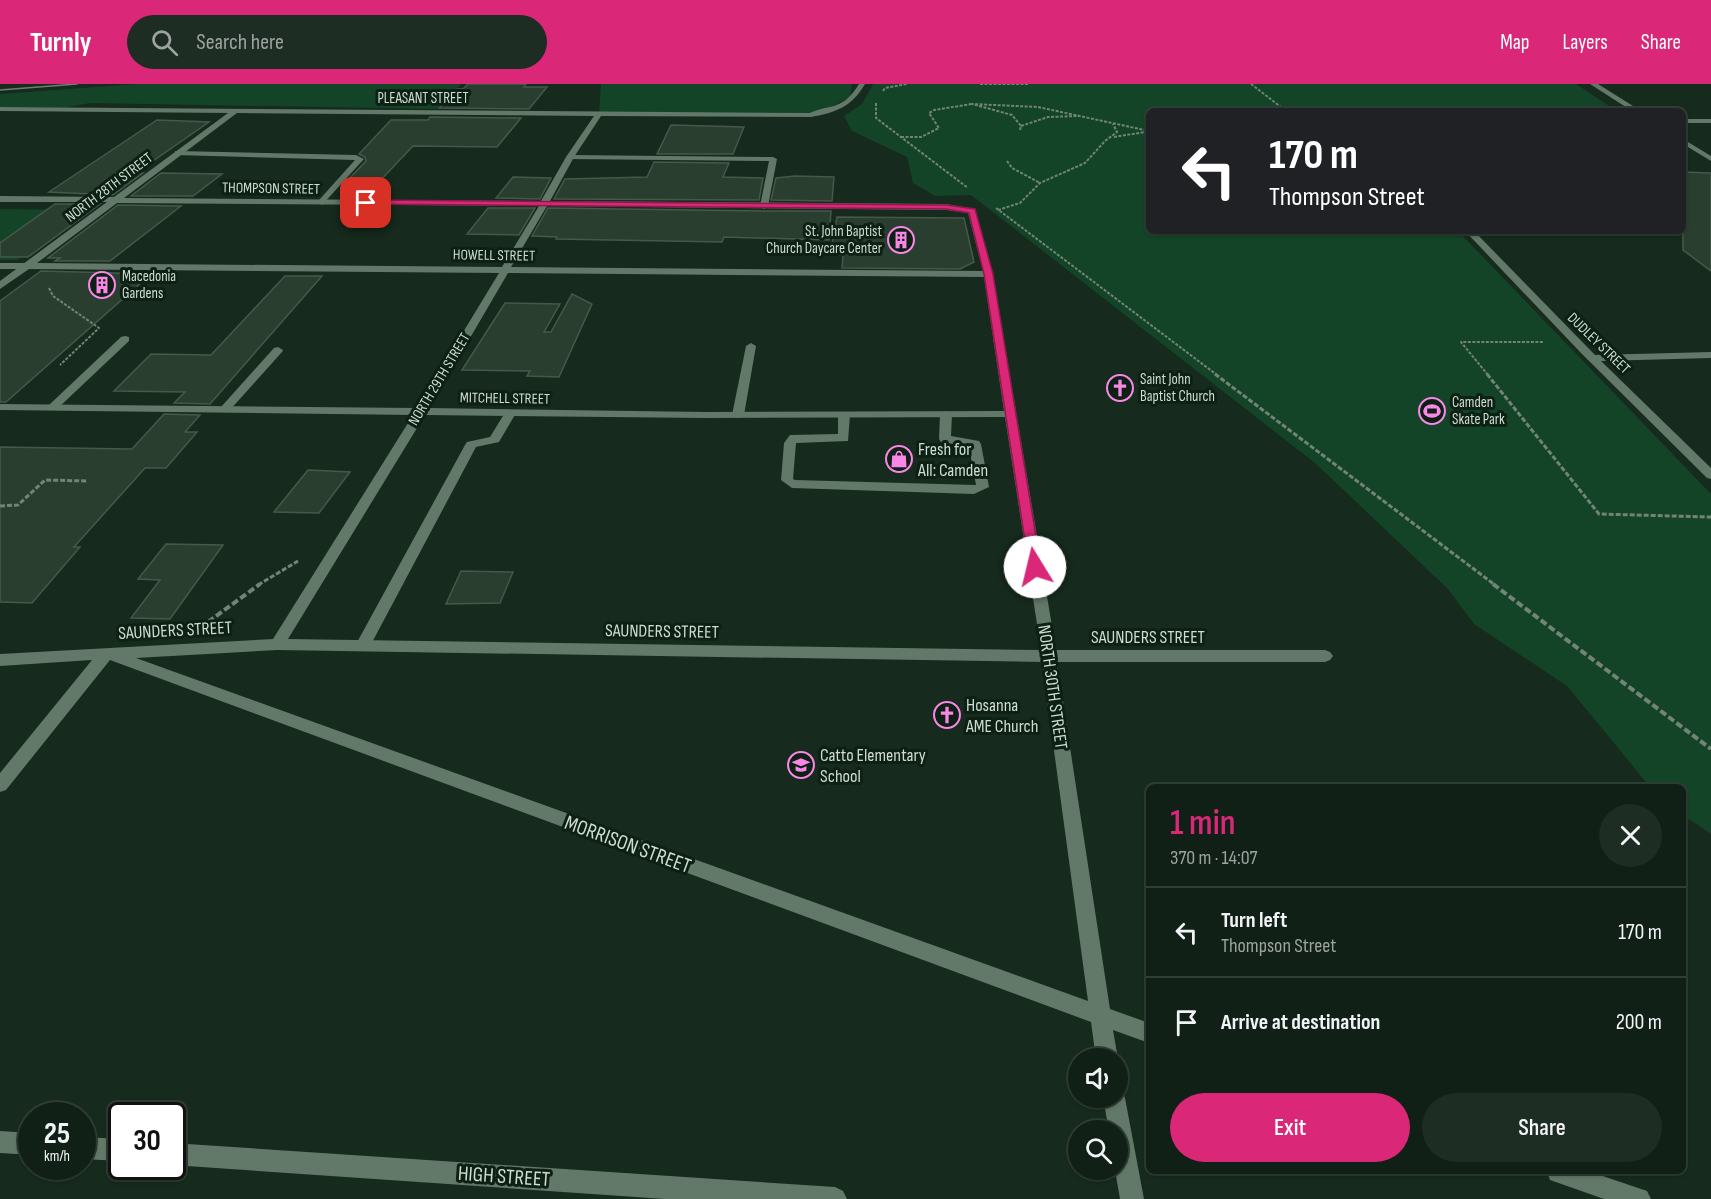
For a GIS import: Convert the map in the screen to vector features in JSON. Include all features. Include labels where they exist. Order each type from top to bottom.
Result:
[{"type":"street","name":"PLEASANT STREET","points":[[0,109],[810,115],[841,107],[854,99],[862,84]]},
{"type":"street","points":[[1593,84],[1631,108]]},
{"type":"street","name":"NORTH 28TH STREET","points":[[0,286],[236,111]]},
{"type":"street","name":"NORTH 29TH STREET","points":[[277,644],[421,412],[503,270],[599,113]]},
{"type":"street","points":[[1686,121],[1711,121]]},
{"type":"street","points":[[1686,143],[1711,159]]},
{"type":"street","points":[[178,153],[356,157],[360,159],[322,202]]},
{"type":"street","points":[[570,158],[773,159],[764,206]]},
{"type":"street","name":"THOMPSON STREET","points":[[0,199],[946,207],[972,211]]},
{"type":"street","name":"NORTH 30TH STREET","points":[[972,211],[988,274],[1049,656],[1105,1048]]},
{"type":"street","name":"DUDLEY STREET","points":[[1471,234],[1711,474]]},
{"type":"street","name":"HOWELL STREET","points":[[0,266],[988,274]]},
{"type":"street","points":[[53,408],[125,339]]},
{"type":"street","points":[[738,415],[751,346]]},
{"type":"street","points":[[225,409],[278,350]]},
{"type":"street","points":[[1594,358],[1711,355]]},
{"type":"street","name":"MITCHELL STREET","points":[[1,408],[738,415],[1010,414]]},
{"type":"street","points":[[363,646],[471,445],[495,438],[510,413]]},
{"type":"street","points":[[844,415],[844,438],[794,438],[790,443],[787,480],[792,484],[974,490],[983,488],[975,444],[945,439],[946,414]]},
{"type":"street","name":"SAUNDERS STREET","points":[[0,660],[277,644],[1049,656],[1324,656]]},
{"type":"street","points":[[0,785],[106,653]]},
{"type":"street","name":"MORRISON STREET","points":[[106,653],[1146,1032]]},
{"type":"street","points":[[1116,1108],[1132,1199]]},
{"type":"street","points":[[0,1142],[18,1143]]},
{"type":"street","name":"HIGH STREET","points":[[186,1155],[835,1199]]},
{"type":"street","points":[[1564,1174],[1639,1199]]},
{"type":"path","points":[[907,84],[885,88],[876,103],[876,118],[972,190]]},
{"type":"path","points":[[980,84],[1029,84]]},
{"type":"path","points":[[1251,84],[1282,108]]},
{"type":"path","points":[[901,137],[921,136],[939,128],[929,113],[932,111],[950,106],[972,104],[1038,107],[1091,117],[1146,131]]},
{"type":"path","points":[[972,104],[1012,115],[1021,126]]},
{"type":"path","points":[[1021,126],[1048,117],[1091,117]]},
{"type":"path","points":[[998,210],[1020,203],[1040,183],[1085,164],[1117,132],[1109,122]]},
{"type":"path","points":[[1020,130],[1021,126]]},
{"type":"path","points":[[1110,138],[1146,132]]},
{"type":"path","points":[[1007,161],[1013,170],[1027,174],[1040,183]]},
{"type":"path","points":[[989,203],[1711,749]]},
{"type":"path","points":[[45,283],[53,296],[99,328],[67,356],[57,369]]},
{"type":"path","points":[[1555,342],[1461,342],[1599,514],[1711,517]]},
{"type":"path","points":[[0,506],[18,505],[45,480],[87,481]]},
{"type":"path","points":[[207,622],[264,581],[300,560]]},
{"type":"green space","points":[[137,84],[461,84],[436,109],[90,103],[68,107],[0,107],[0,94]]},
{"type":"green space","points":[[601,84],[852,84],[850,97],[820,113],[599,113]]},
{"type":"green space","points":[[873,84],[1576,84],[1612,108],[1146,108],[1146,234],[1461,234],[1711,494],[1711,834],[1686,817],[1686,784],[1648,784],[1567,686],[1474,624],[1448,589],[1315,463],[971,195],[935,196],[913,183],[907,157],[852,131],[844,116],[862,104]]},
{"type":"green space","points":[[0,209],[86,210],[17,260],[0,260]]},
{"type":"building","points":[[468,84],[526,84],[524,87],[547,87],[529,109],[439,108],[457,89],[463,89]]},
{"type":"building","points":[[430,117],[521,118],[497,147],[413,146],[375,186],[343,185],[366,161],[365,157],[359,154],[391,120],[428,120]]},
{"type":"building","points":[[157,120],[209,122],[136,173],[143,173],[113,195],[49,192]]},
{"type":"building","points":[[671,125],[744,127],[733,154],[657,154]]},
{"type":"building","points":[[654,162],[729,163],[723,177],[763,178],[759,200],[554,199],[565,179],[647,177]]},
{"type":"building","points":[[1686,172],[1711,173],[1711,271],[1683,250],[1683,234],[1686,234]]},
{"type":"building","points":[[161,173],[222,174],[193,196],[131,196]]},
{"type":"building","points":[[513,177],[551,178],[540,199],[496,198]]},
{"type":"building","points":[[834,177],[832,201],[771,200],[776,178]]},
{"type":"building","points":[[55,204],[100,204],[28,257],[0,257],[0,243]]},
{"type":"building","points":[[118,205],[181,206],[110,261],[55,261],[60,258],[48,258]]},
{"type":"building","points":[[488,208],[535,208],[519,235],[467,234]]},
{"type":"building","points":[[548,208],[831,211],[829,240],[724,237],[722,242],[556,239],[557,237],[532,236]]},
{"type":"building","name":"St. John Baptist Church Daycare Center","points":[[837,217],[964,218],[974,262],[960,269],[842,268],[843,255],[830,254]]},
{"type":"building","points":[[41,271],[151,274],[6,402],[0,402],[0,301]]},
{"type":"building","points":[[285,276],[322,276],[210,404],[174,403],[185,392],[114,391],[151,354],[211,355]]},
{"type":"building","points":[[572,294],[592,304],[559,377],[527,376],[530,371],[462,370],[505,303],[560,304],[544,332],[551,332]]},
{"type":"building","points":[[164,414],[200,415],[185,432],[197,432],[166,468],[145,468],[74,547],[80,547],[32,603],[0,602],[0,447],[132,449]]},
{"type":"building","points":[[308,470],[350,472],[319,513],[274,512]]},
{"type":"building","points":[[166,544],[223,545],[170,619],[131,618],[160,580],[138,579]]},
{"type":"building","points":[[461,571],[513,572],[500,603],[446,604]]},
{"type":"tram line","points":[[0,90],[77,84]]},
{"type":"place","name":"St. John Baptist Church Daycare Center","points":[[901,240]]},
{"type":"place","name":"Macedonia Gardens","points":[[102,285]]},
{"type":"place","name":"Saint John Baptist Church","points":[[1120,388]]},
{"type":"place","name":"Camden Skate Park","points":[[1432,411]]},
{"type":"place","name":"Fresh for All: Camden","points":[[899,459]]},
{"type":"place","name":"Hosanna AME Church","points":[[947,715]]},
{"type":"place","name":"Catto Elementary School","points":[[801,765]]},
{"type":"route","points":[[366,203],[946,207],[972,211],[988,274],[1035,567]]}]
